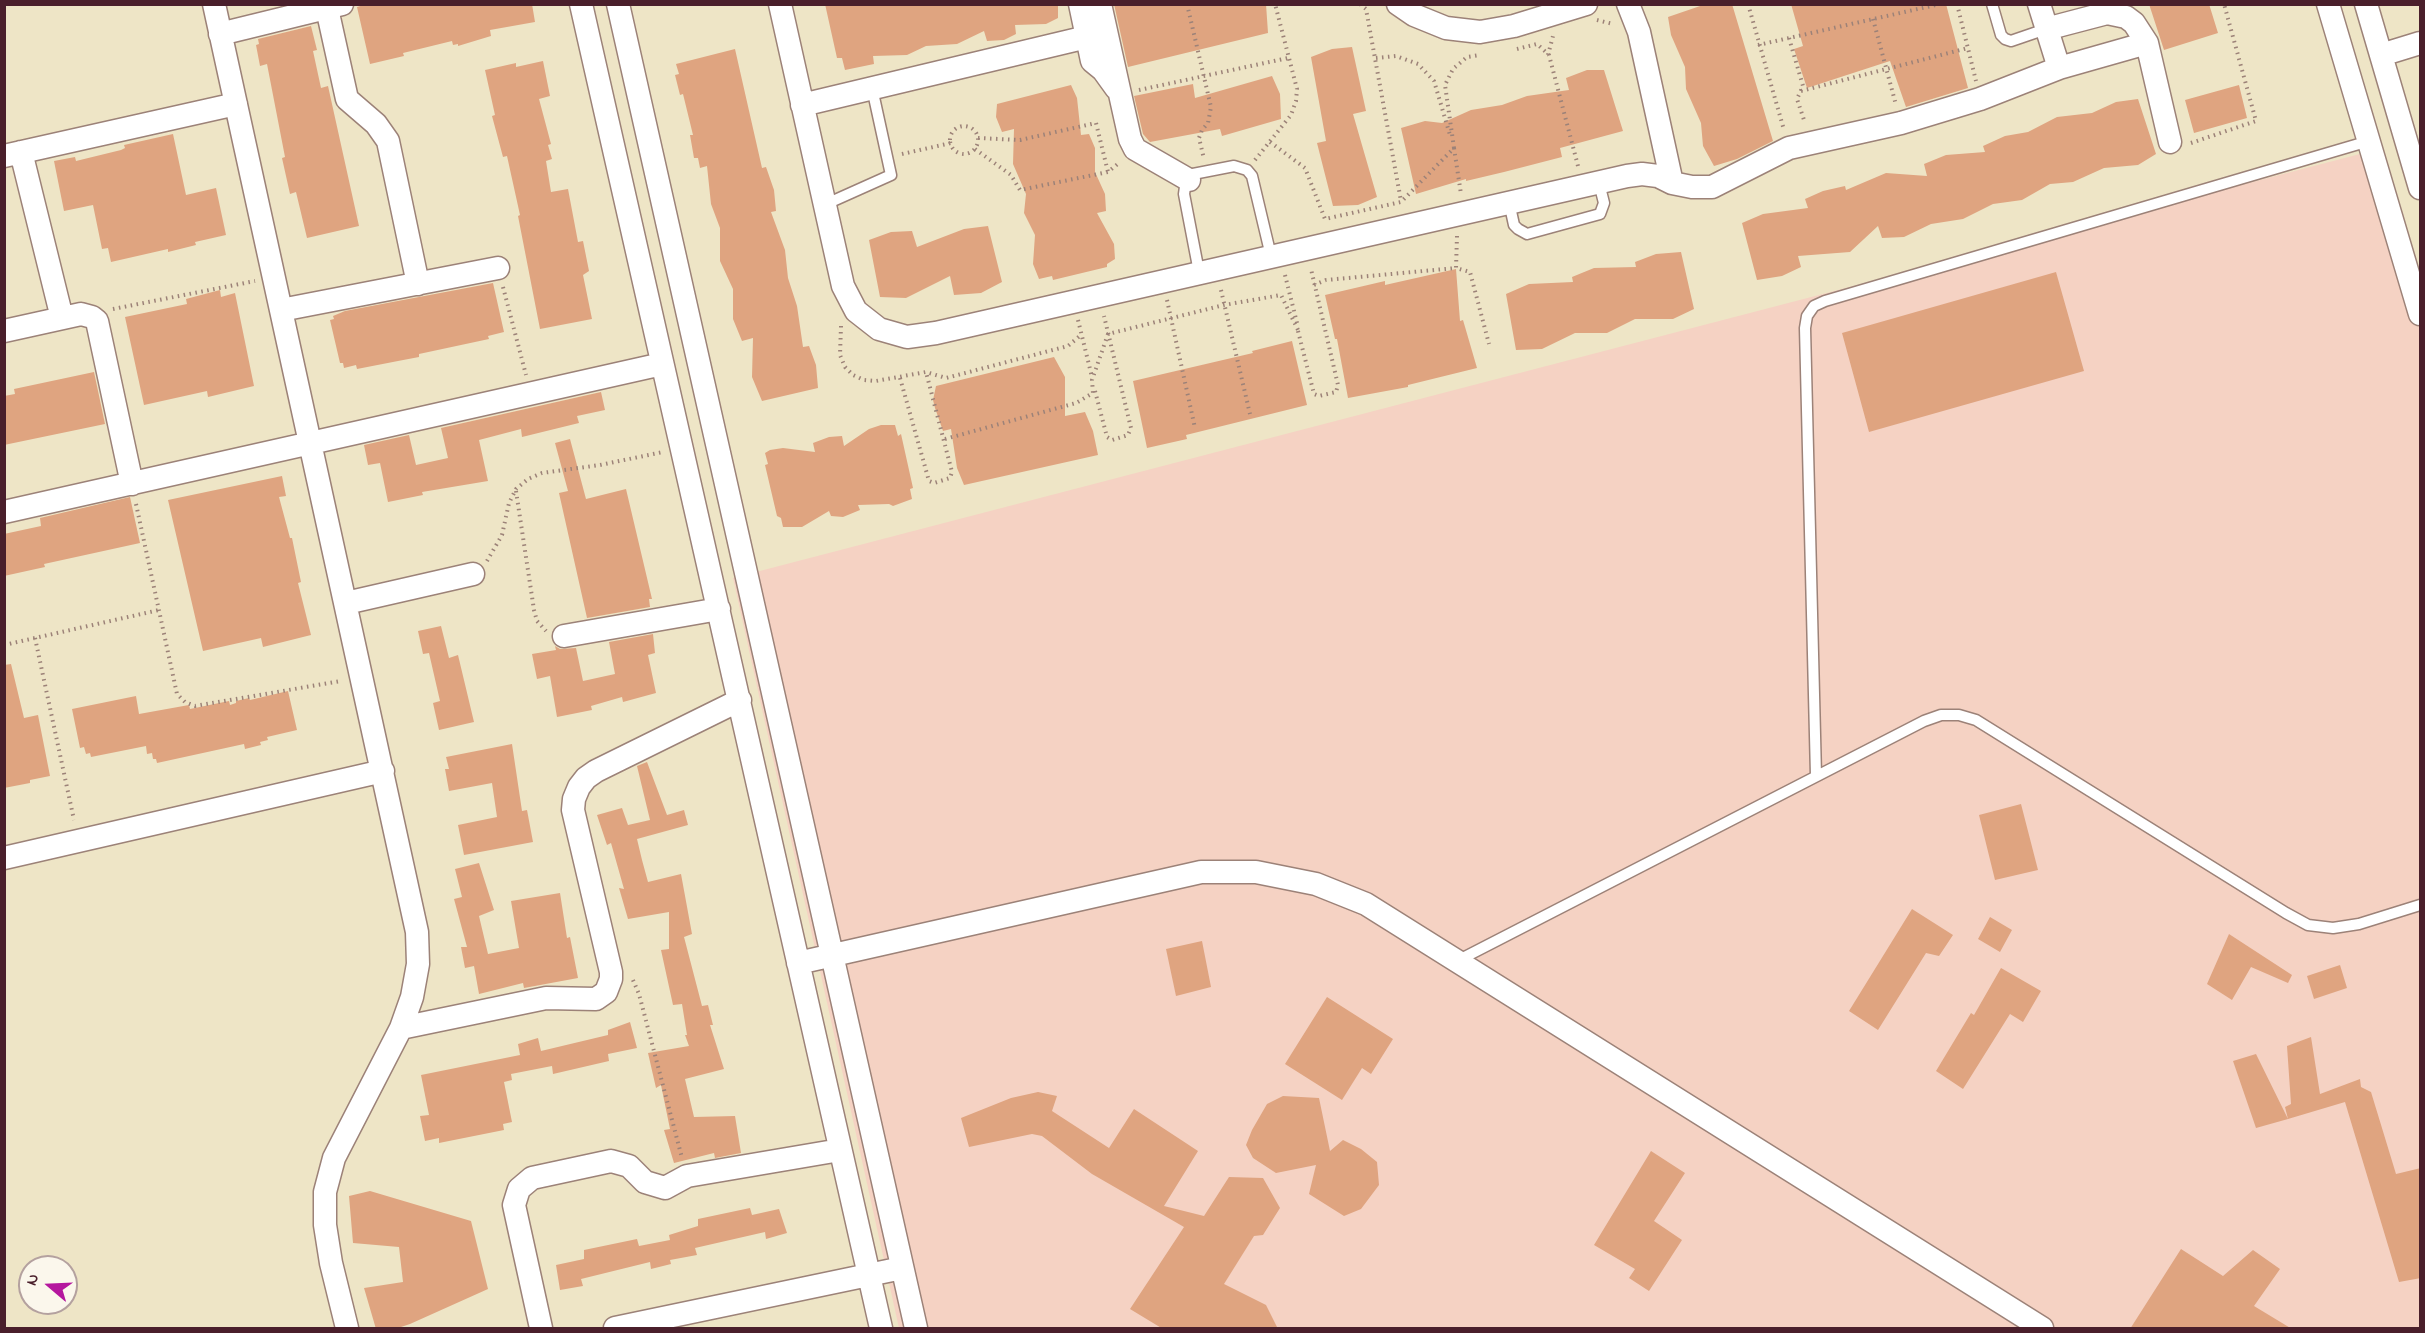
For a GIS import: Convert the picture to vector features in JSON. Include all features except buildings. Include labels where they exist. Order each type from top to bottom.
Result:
[{"type":"street","points":[[214,4],[417,932],[418,964],[412,997],[401,1028],[334,1158],[325,1192],[325,1225],[331,1263],[347,1329]]},
{"type":"street","points":[[581,4],[881,1329]]},
{"type":"street","points":[[618,4],[916,1329]]},
{"type":"street","points":[[780,4],[843,286],[856,311],[879,329],[907,337],[936,333],[1509,202],[1642,174],[1658,176],[1671,183],[1692,187],[1712,187],[1790,148],[1901,123],[1980,99],[2059,68],[2146,43]]},
{"type":"street","points":[[1398,4],[1414,15],[1446,28],[1480,32],[1586,14]]},
{"type":"street","points":[[1628,4],[1639,32],[1671,183]]},
{"type":"street","points":[[2039,4],[2059,68]]},
{"type":"street","points":[[2328,4],[2421,314]]},
{"type":"street","points":[[2366,4],[2421,188]]},
{"type":"street","points":[[220,34],[331,6],[347,99],[376,124],[388,141],[418,284]]},
{"type":"street","points":[[2046,29],[2107,13],[2117,13],[2134,23],[2146,43],[2170,142]]},
{"type":"street","points":[[802,105],[872,88],[1090,15],[1121,94],[1130,139],[1135,149],[1198,176]]},
{"type":"street","points":[[2380,55],[2421,43]]},
{"type":"street","points":[[62,318],[13,154],[236,104]]},
{"type":"street","points":[[281,310],[498,268]]},
{"type":"street","points":[[4,331],[87,315],[97,321],[132,483]]},
{"type":"street","points":[[4,512],[662,364]]},
{"type":"street","points":[[346,603],[473,574]]},
{"type":"street","points":[[564,636],[719,609]]},
{"type":"street","points":[[401,1028],[546,998],[596,999],[602,996],[610,986],[611,972],[573,810],[574,799],[579,787],[596,771],[740,700]]},
{"type":"street","points":[[4,858],[382,771]]},
{"type":"street","points":[[798,963],[1201,872],[1256,872],[1316,884],[1366,904],[2042,1329]]},
{"type":"street","points":[[541,1329],[514,1205],[525,1183],[532,1178],[611,1161],[629,1166],[645,1182],[665,1188],[687,1176],[840,1150]]},
{"type":"street","points":[[615,1329],[681,1322],[902,1268]]},
{"type":"lane","points":[[1992,4],[2001,35],[2005,39],[2011,41],[2046,29]]},
{"type":"lane","points":[[824,205],[891,176],[872,88]]},
{"type":"lane","points":[[1816,776],[1805,328],[1807,316],[1814,306],[2368,141]]},
{"type":"lane","points":[[1208,270],[1184,194],[1198,176],[1234,166],[1247,170],[1252,176],[1276,255]]},
{"type":"lane","points":[[1509,202],[1514,225],[1527,234],[1600,214],[1604,203],[1591,184]]},
{"type":"lane","points":[[1457,961],[1924,721],[1941,715],[1959,715],[1976,720],[2308,925],[2334,928],[2359,924],[2421,905]]},
{"type":"path","points":[[1187,4],[1211,106],[1208,123],[1199,138],[1198,176]]},
{"type":"path","points":[[1247,170],[1291,115],[1296,101],[1298,89],[1275,4]]},
{"type":"path","points":[[1360,4],[1366,9],[1401,202]]},
{"type":"path","points":[[1748,4],[1758,45],[1790,148]]},
{"type":"path","points":[[1758,45],[1940,4]]},
{"type":"path","points":[[1957,4],[1980,99]]},
{"type":"path","points":[[2170,142],[2180,146],[2256,121],[2224,4]]},
{"type":"path","points":[[1586,14],[1597,20],[1639,32]]},
{"type":"path","points":[[1873,20],[1901,123]]},
{"type":"path","points":[[1548,56],[1554,32]]},
{"type":"path","points":[[1789,38],[1803,86],[1797,99],[1798,104],[1812,144]]},
{"type":"path","points":[[1511,50],[1537,44],[1548,56],[1591,184]]},
{"type":"path","points":[[1801,91],[1968,48]]},
{"type":"path","points":[[1456,268],[1461,213],[1445,85],[1453,69],[1467,57],[1489,54]]},
{"type":"path","points":[[1376,58],[1396,56],[1418,64],[1434,81],[1454,148]]},
{"type":"path","points":[[1121,94],[1288,58]]},
{"type":"path","points":[[978,138],[1020,140],[1096,123],[1108,172]]},
{"type":"path","points":[[962,126],[975,131],[978,138],[975,149],[969,153],[962,154],[955,150],[951,143],[951,136],[955,129],[962,126]]},
{"type":"path","points":[[1270,142],[1305,168],[1325,219],[1401,202],[1454,148]]},
{"type":"path","points":[[887,158],[951,143]]},
{"type":"path","points":[[975,149],[1011,175],[1020,190],[1108,172],[1135,149]]},
{"type":"path","points":[[1276,255],[1314,394],[1319,396],[1336,392],[1338,385],[1306,248]]},
{"type":"path","points":[[498,268],[530,393]]},
{"type":"path","points":[[1314,285],[1326,280],[1456,268],[1470,272],[1489,344]]},
{"type":"path","points":[[1208,270],[1224,305],[1250,414]]},
{"type":"path","points":[[87,315],[274,277]]},
{"type":"path","points":[[1161,281],[1172,318],[1195,428]]},
{"type":"path","points":[[1074,301],[1107,437],[1112,440],[1128,435],[1131,428],[1100,295]]},
{"type":"path","points":[[1108,334],[1224,305],[1281,295],[1298,330]]},
{"type":"path","points":[[945,439],[1077,404],[1094,393],[1092,380],[1108,334]]},
{"type":"path","points":[[900,378],[931,483],[952,476],[945,439],[926,372]]},
{"type":"path","points":[[473,574],[495,549],[502,535],[509,503],[516,489],[528,478],[542,473],[600,465],[681,448]]},
{"type":"path","points":[[132,483],[177,694],[185,702],[195,706],[362,677]]},
{"type":"path","points":[[516,489],[537,621],[553,635],[564,636]]},
{"type":"path","points":[[4,645],[159,610]]},
{"type":"path","points":[[35,638],[78,841]]},
{"type":"path","points":[[611,972],[629,976],[637,987],[687,1176]]},
{"type":"shaded area","points":[[2383,148],[2420,272],[2420,1328],[899,1328],[733,578]]}]
